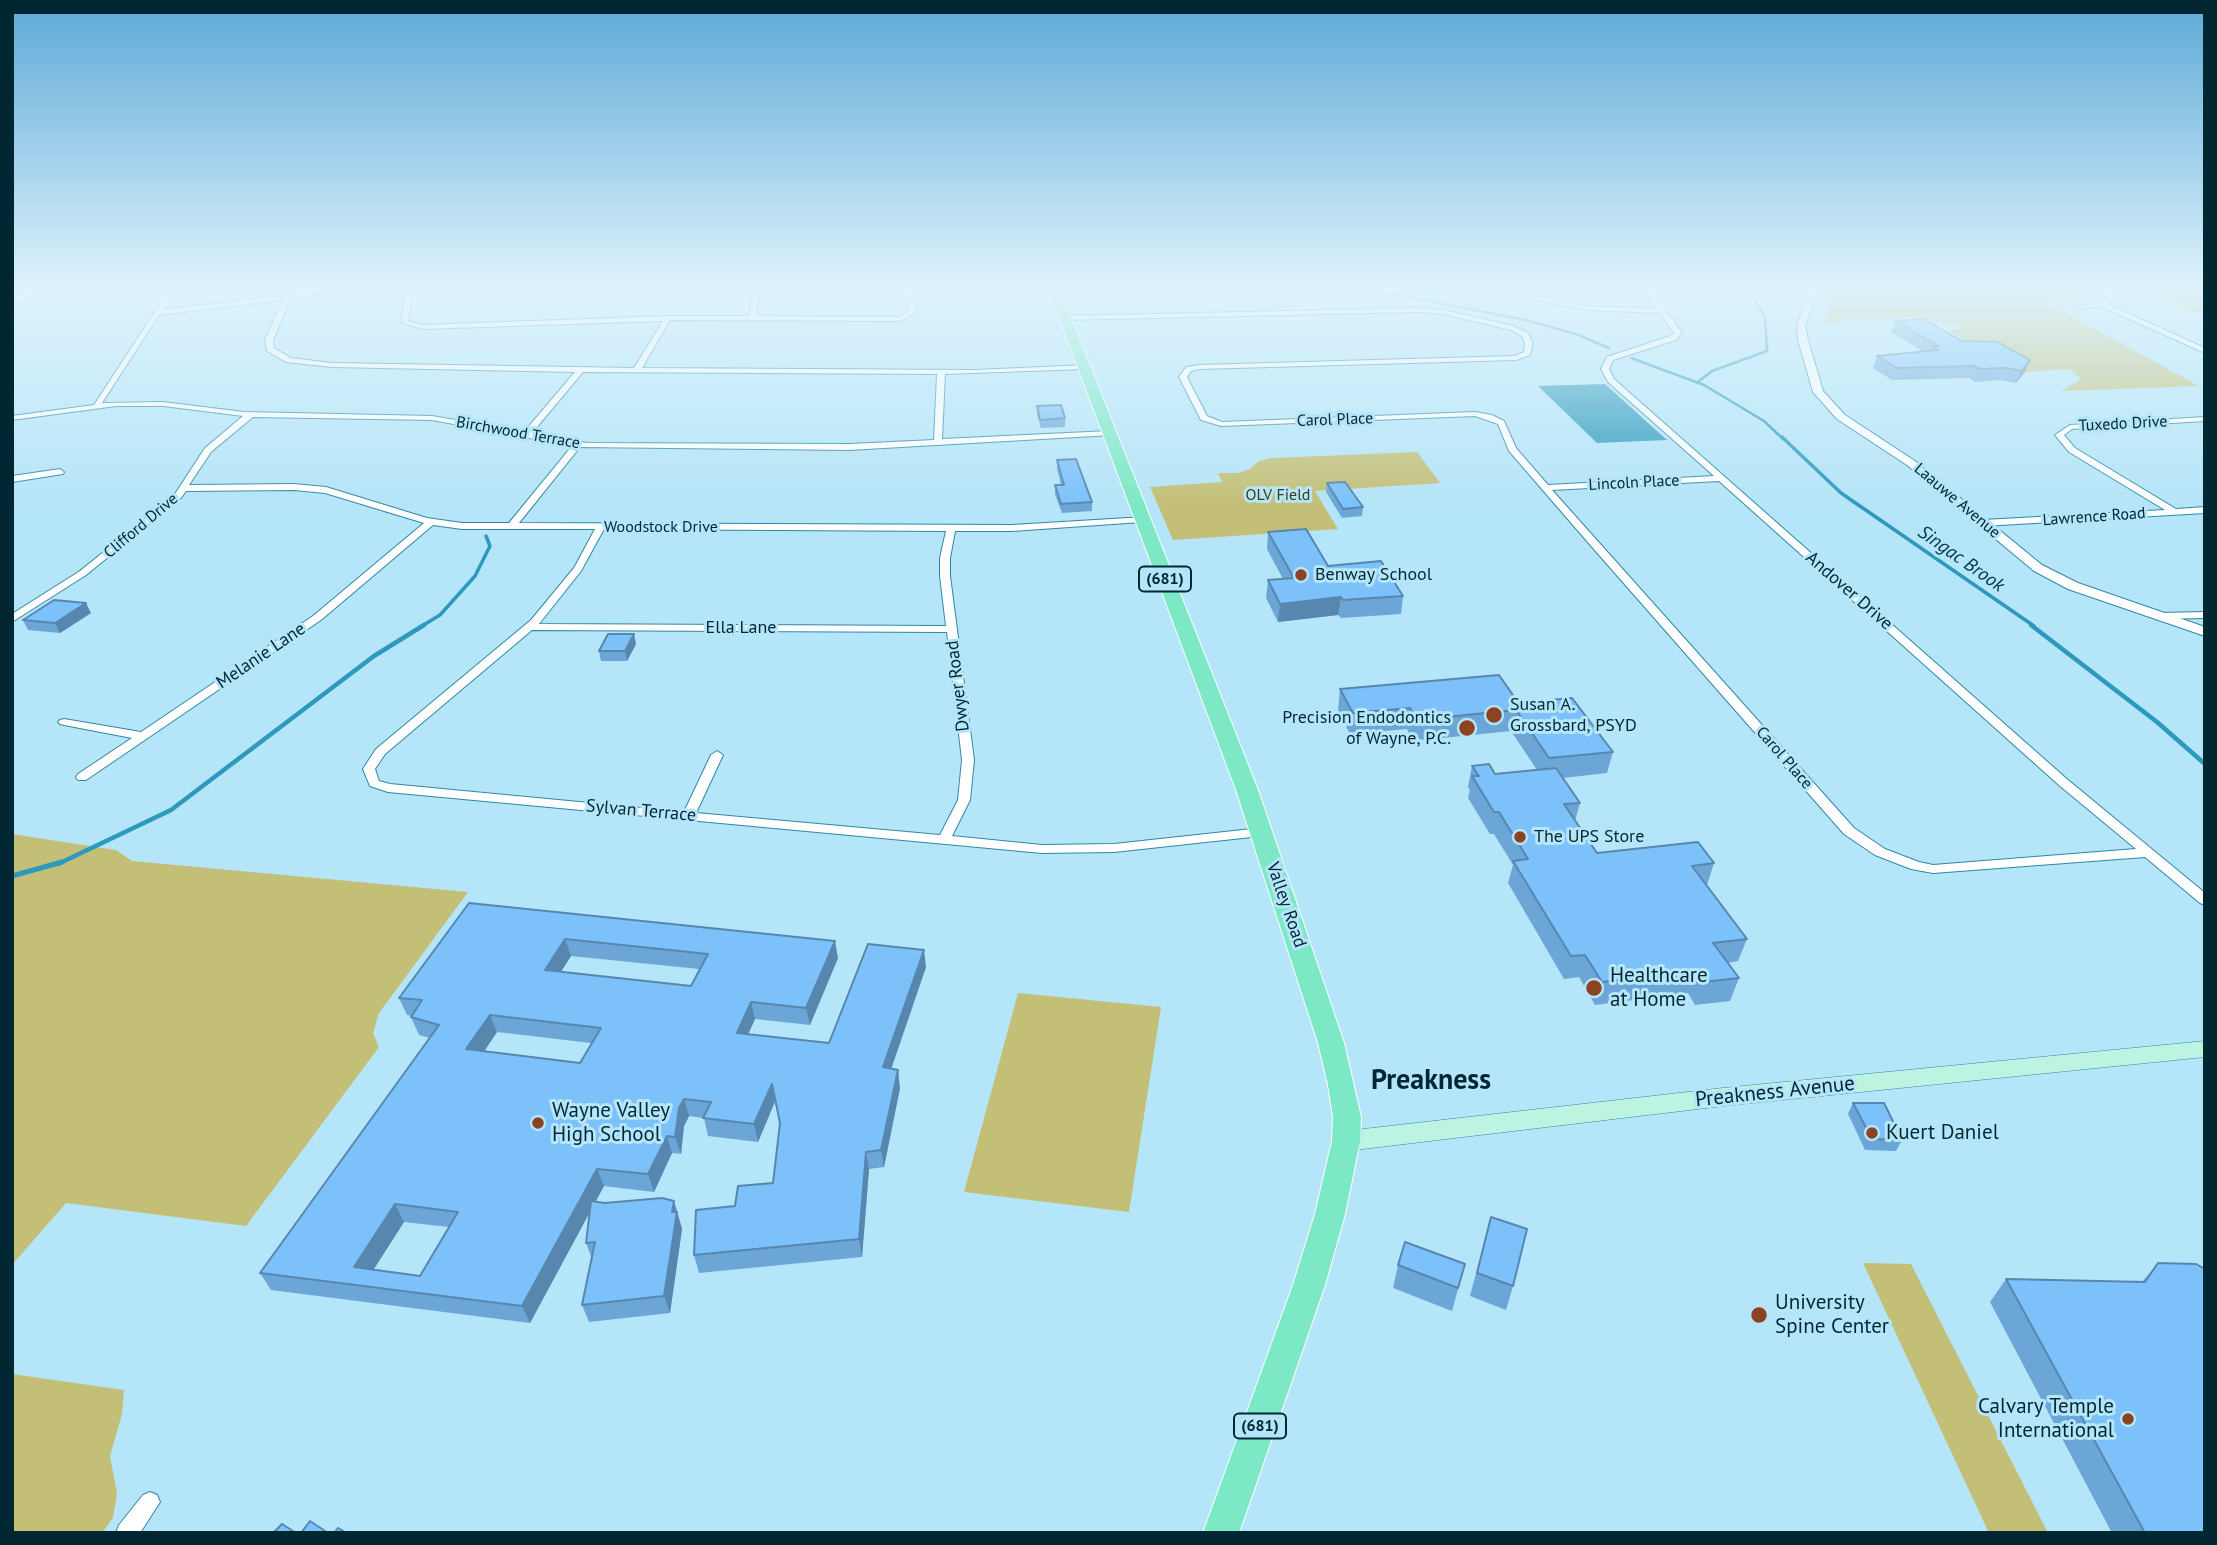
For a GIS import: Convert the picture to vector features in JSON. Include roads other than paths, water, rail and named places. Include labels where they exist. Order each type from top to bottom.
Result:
[{"type":"main road","name":"Valley Road","points":[[1082,362],[1261,832],[1331,1043],[1347,1117],[1346,1141],[1330,1214],[1305,1297],[1222,1533]]},
{"type":"main road","name":"Preakness Avenue","points":[[1346,1141],[1723,1097],[2205,1049]]},
{"type":"street","points":[[96,407],[125,362]]},
{"type":"street","points":[[312,362],[366,367],[582,370],[941,372],[1084,367]]},
{"type":"street","points":[[637,370],[642,362]]},
{"type":"street","name":"Carol Place","points":[[1372,362],[1200,367],[1189,369],[1183,377],[1205,418],[1221,424],[1475,414],[1489,417],[1504,426],[1512,449],[1813,792],[1849,831],[1898,861],[1933,869],[2145,853]]},
{"type":"street","name":"Andover Drive","points":[[1606,362],[1605,369],[1611,380],[2145,853],[2205,900]]},
{"type":"street","name":"Laauwe Avenue","points":[[1810,362],[1818,391],[1841,417],[1911,463],[2023,558],[2053,576],[2094,594],[2205,632]]},
{"type":"street","points":[[525,436],[582,370]]},
{"type":"street","points":[[938,443],[941,372]]},
{"type":"street","name":"Birchwood Terrace","points":[[12,418],[96,407],[163,404],[251,414],[417,417],[578,445],[849,447],[1109,433]]},
{"type":"street","name":"Clifford Drive","points":[[12,619],[94,565],[185,488],[208,450],[251,414]]},
{"type":"street","name":"Tuxedo Drive","points":[[2175,512],[2072,450],[2059,435],[2070,427],[2205,419]]},
{"type":"street","points":[[512,526],[578,445]]},
{"type":"street","points":[[12,479],[60,472]]},
{"type":"street","name":"Lincoln Place","points":[[1546,488],[1721,478]]},
{"type":"street","name":"Woodstock Drive","points":[[185,488],[294,487],[326,490],[431,522],[462,526],[1048,527],[1142,519]]},
{"type":"street","name":"Lawrence Road","points":[[1983,523],[2205,510]]},
{"type":"street","name":"Melanie Lane","points":[[82,777],[317,618],[431,522]]},
{"type":"street","name":"Sylvan Terrace","points":[[601,527],[578,569],[529,627],[380,752],[369,769],[374,783],[388,788],[1078,850],[1261,832]]},
{"type":"street","name":"Dwyer Road","points":[[944,840],[960,810],[968,760],[945,558],[951,527]]},
{"type":"street","points":[[2160,616],[2205,615]]},
{"type":"street","name":"Ella Lane","points":[[529,627],[952,629]]},
{"type":"street","points":[[64,722],[144,736]]},
{"type":"street","points":[[688,816],[717,755]]},
{"type":"street","points":[[127,1533],[150,1502]]},
{"type":"water","points":[[1605,384],[1667,440],[1597,443],[1538,386]]},
{"type":"waterway","name":"Singac Brook","points":[[1642,362],[1704,385],[1764,421],[1783,439]]},
{"type":"waterway","name":"Singac Brook","points":[[1698,382],[1712,371],[1736,362]]},
{"type":"waterway","name":"Singac Brook","points":[[1782,437],[1841,493],[2034,626]]},
{"type":"waterway","points":[[422,626],[440,615],[475,576],[490,546],[486,536]]},
{"type":"waterway","points":[[58,864],[171,810],[374,656],[424,625]]},
{"type":"waterway","name":"Singac Brook","points":[[2031,625],[2157,722],[2205,764]]},
{"type":"waterway","points":[[12,876],[62,862]]},
{"type":"place","name":"Benway School","points":[[1301,575]]},
{"type":"place","name":"Susan A. Grossbard, PSYD","points":[[1494,715]]},
{"type":"place","name":"Precision Endodontics of Wayne, P.C.","points":[[1467,728]]},
{"type":"place","name":"The UPS Store","points":[[1520,837]]},
{"type":"place","name":"Healthcare at Home","points":[[1594,988]]},
{"type":"place","name":"Wayne Valley High School","points":[[538,1123]]},
{"type":"place","name":"Kuert Daniel","points":[[1872,1133]]},
{"type":"place","name":"University Spine Center","points":[[1759,1315]]},
{"type":"place","name":"Calvary Temple International","points":[[2128,1419]]},
{"type":"district","name":"Preakness","points":[[1431,1081]]},
{"type":"park label","name":"OLV Field","points":[[1278,495]]}]
